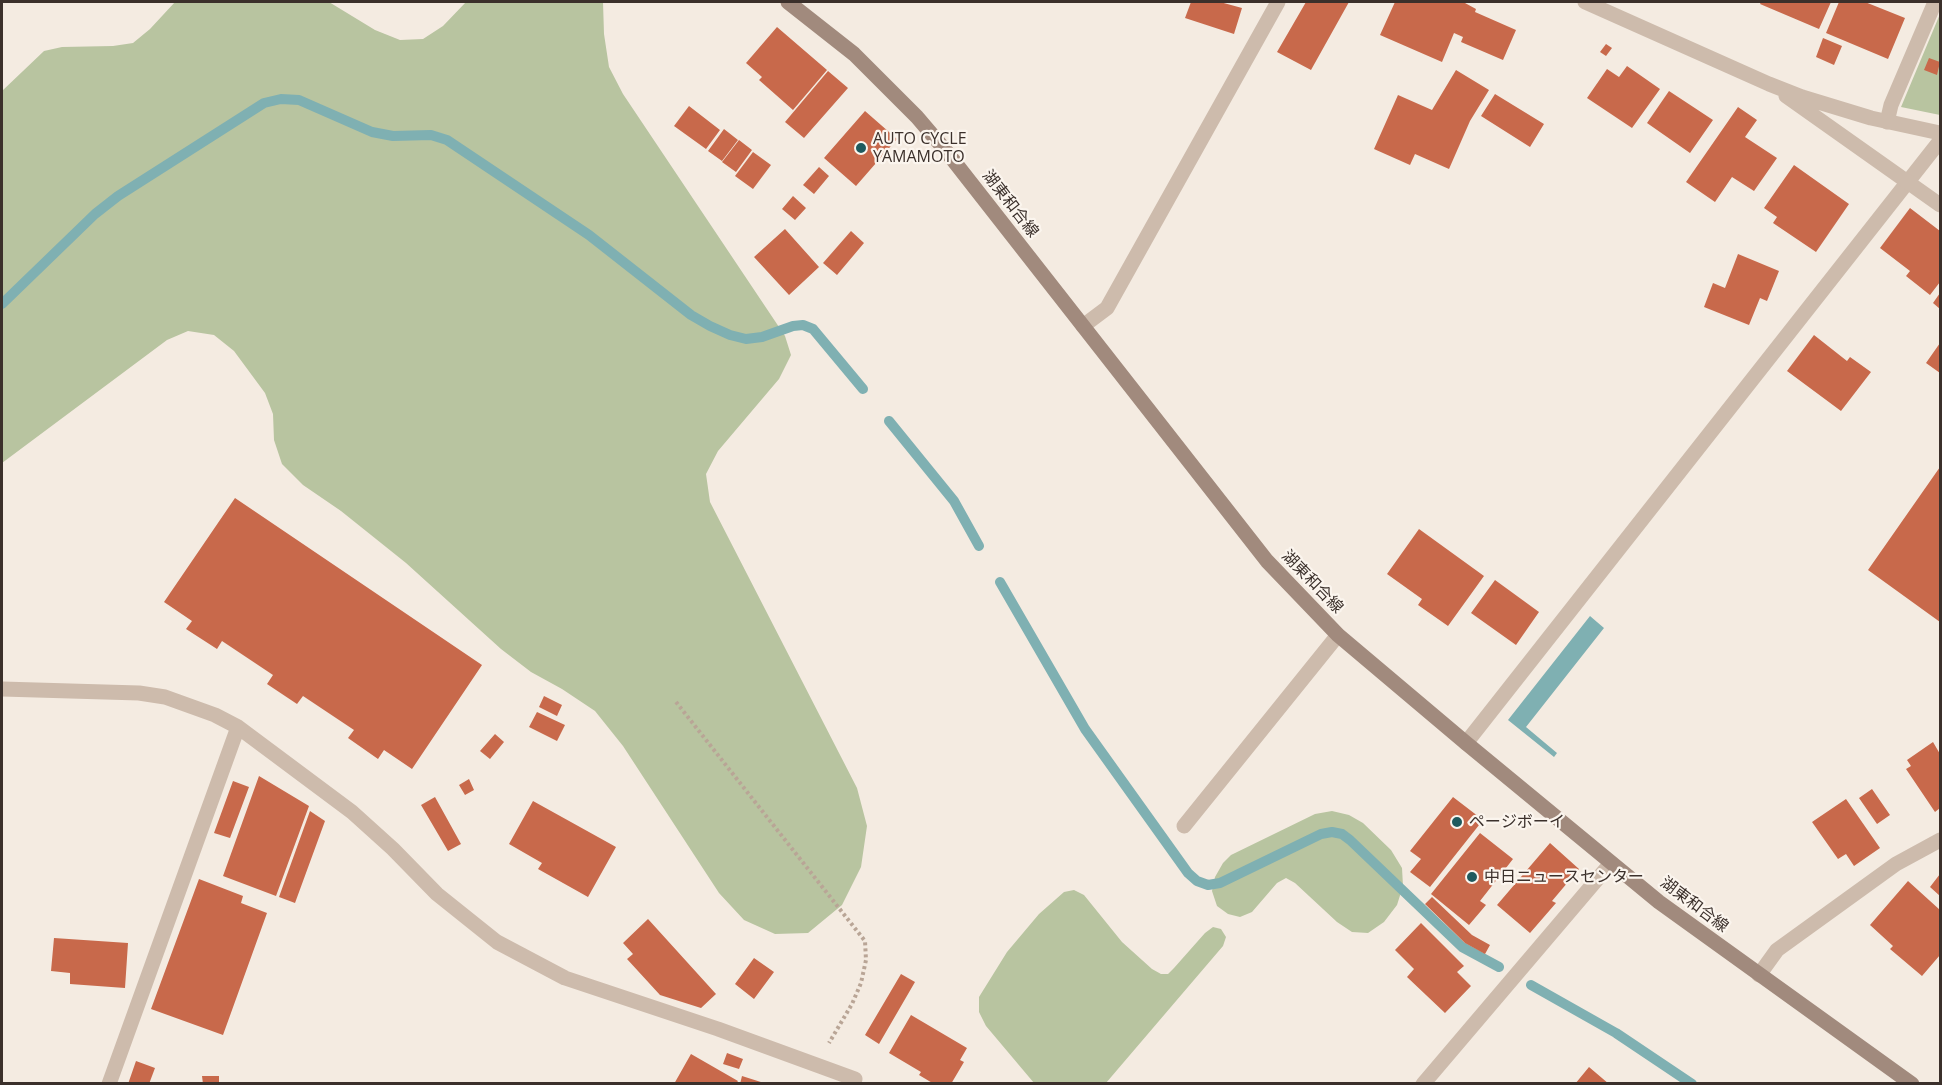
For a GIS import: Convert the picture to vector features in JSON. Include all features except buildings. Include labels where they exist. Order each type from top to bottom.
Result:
[{"type":"main road","name":"湖東和合線","points":[[788,2],[854,54],[917,117],[1267,561],[1338,635],[1611,863],[1684,921],[1912,1083]]},
{"type":"street","points":[[1083,326],[1107,308],[1278,2]]},
{"type":"street","points":[[1584,2],[1769,84],[1836,108],[1887,122],[1941,133]]},
{"type":"street","points":[[1887,122],[1935,2]]},
{"type":"street","points":[[1769,84],[1941,205]]},
{"type":"street","points":[[1466,743],[1941,141]]},
{"type":"street","points":[[1184,826],[1338,635]]},
{"type":"street","points":[[2,689],[113,691],[165,697],[216,715],[238,727],[373,830],[437,894],[497,942],[565,978],[855,1078],[853,1083]]},
{"type":"street","points":[[109,1083],[238,727]]},
{"type":"street","points":[[1759,975],[1777,950],[1896,864],[1941,840]]},
{"type":"street","points":[[1425,1083],[1611,863]]},
{"type":"path","points":[[676,702],[865,941],[866,960],[861,983],[852,1004],[816,1065]]},
{"type":"green space","points":[[175,2],[329,2],[375,30],[400,40],[423,39],[443,26],[466,2],[603,2],[604,34],[609,67],[623,94],[785,336],[791,355],[779,379],[718,451],[706,474],[710,502],[857,788],[867,826],[861,867],[842,905],[808,933],[775,934],[744,920],[719,893],[623,746],[595,711],[531,672],[501,649],[406,563],[341,511],[303,485],[282,464],[274,440],[273,414],[265,393],[234,351],[214,335],[188,331],[167,340],[2,463],[2,91],[44,51],[62,47],[113,46],[133,43],[150,29]]},
{"type":"green space","points":[[1940,14],[1940,115],[1901,107]]},
{"type":"green space","points":[[1332,811],[1349,815],[1363,823],[1391,850],[1402,868],[1403,886],[1397,905],[1384,922],[1368,933],[1352,932],[1337,922],[1295,883],[1286,878],[1277,883],[1252,912],[1240,917],[1228,914],[1217,906],[1212,891],[1215,877],[1231,855],[1315,814]]},
{"type":"green space","points":[[1074,890],[1084,895],[1122,942],[1152,969],[1161,974],[1168,974],[1213,927],[1221,929],[1226,937],[1223,946],[1106,1083],[1034,1083],[986,1026],[979,1012],[979,997],[1007,952],[1039,914],[1064,892]]},
{"type":"water","points":[[1590,616],[1604,628],[1526,727],[1557,753],[1554,757],[1508,720]]},
{"type":"waterway","points":[[2,304],[95,214],[118,196],[264,103],[281,99],[299,100],[372,132],[393,136],[431,135],[447,140],[589,235],[691,315],[710,326],[746,339],[762,337],[793,326],[803,325],[813,329],[863,389]]},
{"type":"waterway","points":[[889,421],[954,501],[979,546]]},
{"type":"waterway","points":[[1000,582],[1085,729],[1188,873],[1197,881],[1208,885],[1220,883],[1321,834],[1332,832],[1342,834],[1462,947],[1499,967]]},
{"type":"waterway","points":[[1531,985],[1616,1033],[1692,1084]]},
{"type":"place","name":"AUTO CYCLE YAMAMOTO","points":[[861,148]]},
{"type":"place","name":"ページボーイ","points":[[1457,822]]},
{"type":"place","name":"中日ニュースセンター","points":[[1472,877]]}]
